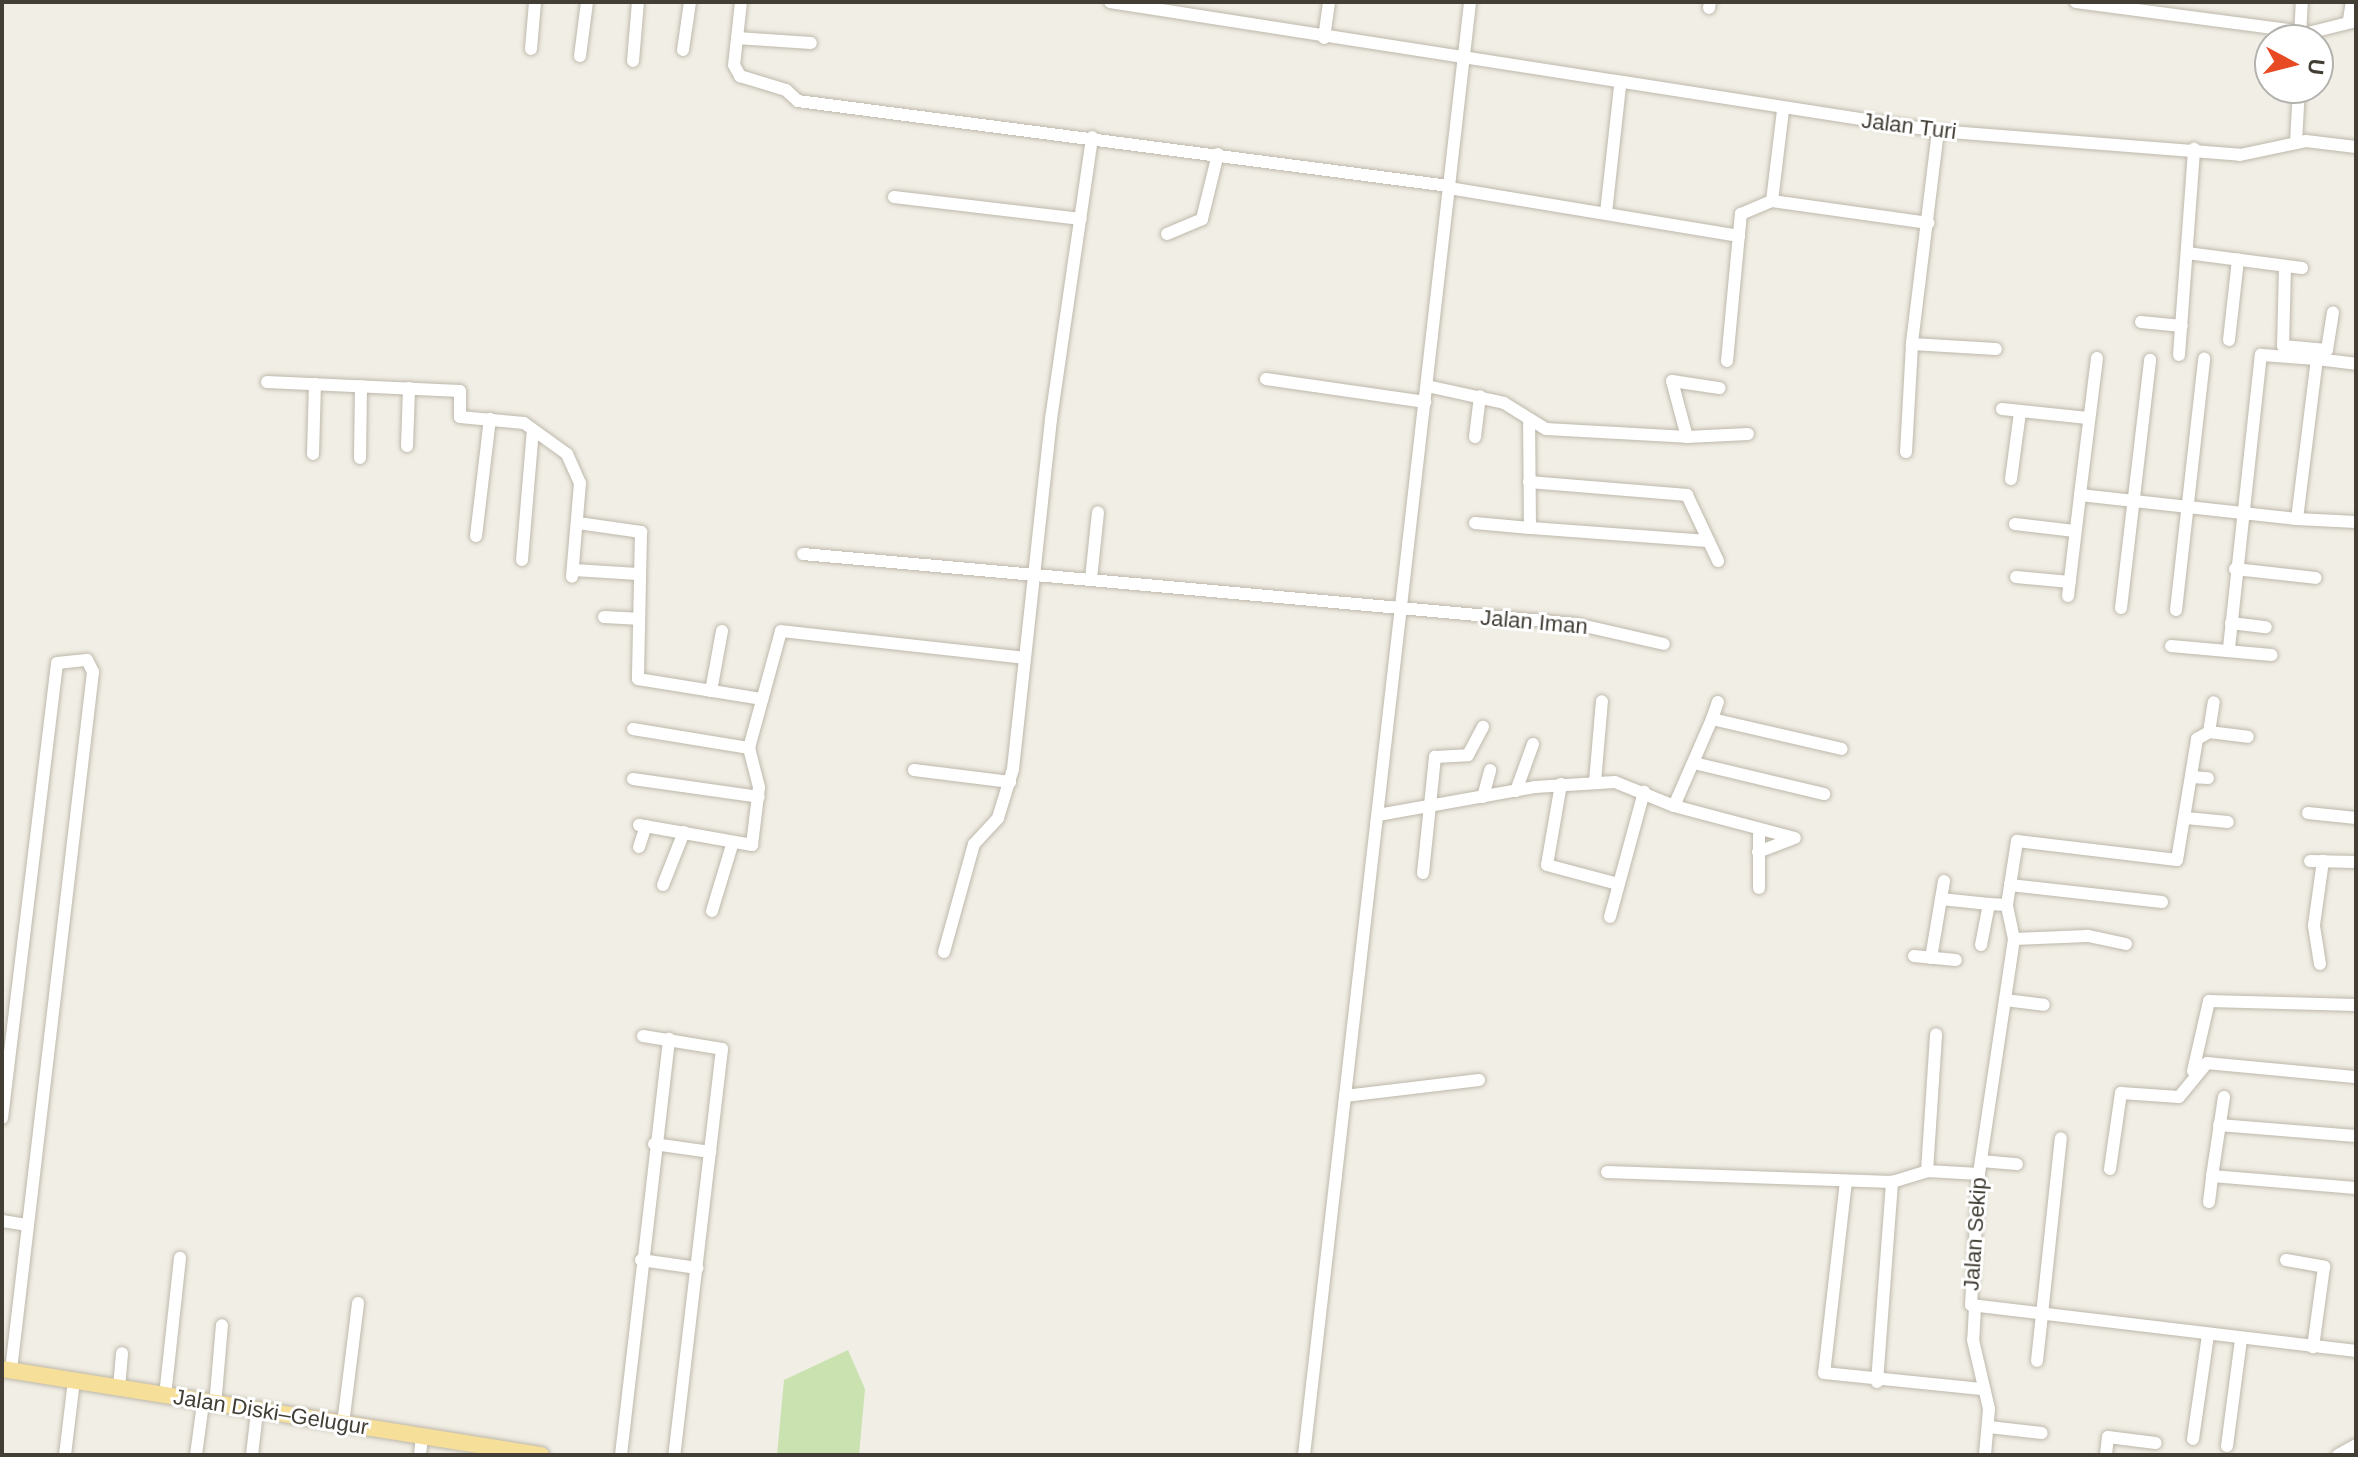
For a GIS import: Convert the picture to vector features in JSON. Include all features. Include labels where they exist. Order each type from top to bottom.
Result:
[{"type":"main road","name":"Jalan Diski–Gelugur","points":[[6,1370],[209,1405],[422,1435],[452,1448],[539,1455]]},
{"type":"street","points":[[531,49],[535,2]]},
{"type":"street","points":[[580,56],[587,2]]},
{"type":"street","points":[[633,61],[638,2]]},
{"type":"street","points":[[683,50],[690,2]]},
{"type":"street","points":[[741,2],[737,38],[740,76],[786,90],[798,101],[1092,137],[1449,187],[1739,236]]},
{"type":"street","name":"Jalan Turi","points":[[1110,2],[1620,86],[1938,131],[2269,154],[2296,143],[2356,147]]},
{"type":"street","points":[[1324,38],[1329,2]]},
{"type":"street","points":[[1304,1455],[1470,2]]},
{"type":"street","points":[[2076,2],[2116,4],[2254,27]]},
{"type":"street","points":[[2300,24],[2302,2]]},
{"type":"street","points":[[2352,2],[2353,21]]},
{"type":"street","points":[[737,38],[811,43]]},
{"type":"street","points":[[1606,213],[1620,86]]},
{"type":"street","points":[[2296,143],[2298,104]]},
{"type":"street","points":[[1772,201],[1783,110]]},
{"type":"street","points":[[1906,452],[1912,344],[1938,131]]},
{"type":"street","points":[[944,952],[974,844],[998,818],[1010,782],[1032,574],[1092,137]]},
{"type":"street","points":[[2179,355],[2194,149]]},
{"type":"street","points":[[1167,234],[1202,219],[1218,154]]},
{"type":"street","points":[[894,197],[1081,219]]},
{"type":"street","points":[[1727,361],[1739,236],[1745,208],[1772,201],[1928,223]]},
{"type":"street","points":[[2187,253],[2302,268]]},
{"type":"street","points":[[2229,340],[2238,260]]},
{"type":"street","points":[[2285,266],[2281,343],[2356,364]]},
{"type":"street","points":[[2297,519],[2333,312]]},
{"type":"street","points":[[2141,322],[2182,326]]},
{"type":"street","points":[[1912,344],[1996,349]]},
{"type":"street","points":[[2229,648],[2235,569],[2261,355],[2324,356]]},
{"type":"street","points":[[2016,577],[2069,589],[2097,358]]},
{"type":"street","points":[[2176,610],[2204,359]]},
{"type":"street","points":[[2121,608],[2150,360]]},
{"type":"street","points":[[1266,379],[1425,402]]},
{"type":"street","points":[[1687,437],[1672,381],[1719,388]]},
{"type":"street","points":[[267,382],[460,391],[460,417],[490,419],[533,430],[567,454],[580,483],[573,574],[638,574]]},
{"type":"street","points":[[313,454],[315,384]]},
{"type":"street","points":[[360,458],[361,386]]},
{"type":"street","points":[[1427,386],[1480,396],[1546,429],[1687,437],[1748,434]]},
{"type":"street","points":[[407,446],[409,388]]},
{"type":"street","points":[[1475,437],[1480,396]]},
{"type":"street","points":[[2002,409],[2088,418]]},
{"type":"street","points":[[2011,479],[2020,412]]},
{"type":"street","points":[[476,536],[490,419]]},
{"type":"street","points":[[1529,419],[1530,528]]},
{"type":"street","points":[[522,560],[533,430]]},
{"type":"street","points":[[1529,482],[1687,495],[1718,561]]},
{"type":"street","points":[[2080,495],[2133,502],[2189,503],[2297,519],[2356,522]]},
{"type":"street","points":[[1091,579],[1098,512]]},
{"type":"street","points":[[578,523],[641,532],[638,679],[762,699]]},
{"type":"street","points":[[1475,523],[1709,541]]},
{"type":"street","points":[[2015,524],[2075,531]]},
{"type":"street","name":"Jalan Iman","points":[[803,554],[1576,624],[1664,644]]},
{"type":"street","points":[[2235,569],[2316,578]]},
{"type":"street","points":[[604,617],[637,619]]},
{"type":"street","points":[[2231,623],[2266,627]]},
{"type":"street","points":[[711,691],[722,631]]},
{"type":"street","points":[[639,847],[642,825],[752,845],[759,797],[749,748],[781,631],[1025,658]]},
{"type":"street","points":[[2171,646],[2229,648],[2272,655]]},
{"type":"street","points":[[2,1118],[57,663],[87,660],[93,672],[27,1225],[6,1370]]},
{"type":"street","points":[[1595,782],[1602,701]]},
{"type":"street","points":[[1674,806],[1718,702]]},
{"type":"street","points":[[2209,732],[2214,702]]},
{"type":"street","points":[[1712,719],[1842,749]]},
{"type":"street","points":[[1423,873],[1437,754],[1468,755],[1483,727]]},
{"type":"street","points":[[633,729],[749,748]]},
{"type":"street","points":[[2126,944],[2087,936],[2014,939],[2007,905],[2017,841],[2175,862],[2186,818],[2197,739],[2209,732],[2248,737]]},
{"type":"street","points":[[1516,791],[1533,744]]},
{"type":"street","points":[[1694,763],[1824,794]]},
{"type":"street","points":[[914,770],[1010,782]]},
{"type":"street","points":[[1483,797],[1490,770]]},
{"type":"street","points":[[2192,777],[2208,778]]},
{"type":"street","points":[[633,779],[759,797]]},
{"type":"street","points":[[1378,815],[1561,784],[1595,782],[1644,792],[1674,806],[1759,832],[1795,838],[1758,852]]},
{"type":"street","points":[[1561,784],[1547,865],[1618,884]]},
{"type":"street","points":[[1610,917],[1644,792]]},
{"type":"street","points":[[2308,813],[2356,818]]},
{"type":"street","points":[[2186,818],[2228,822]]},
{"type":"street","points":[[663,885],[684,832]]},
{"type":"street","points":[[1759,832],[1759,888]]},
{"type":"street","points":[[712,911],[733,842]]},
{"type":"street","points":[[2320,964],[2314,925],[2316,861],[2356,862]]},
{"type":"street","points":[[1931,958],[1944,881]]},
{"type":"street","points":[[2010,885],[2162,902]]},
{"type":"street","points":[[1941,899],[2007,905]]},
{"type":"street","points":[[1981,945],[1989,904]]},
{"type":"street","name":"Jalan Sekip","points":[[2014,939],[1980,1167],[1975,1307],[2356,1351]]},
{"type":"street","points":[[1914,956],[1956,960]]},
{"type":"street","points":[[2005,1000],[2044,1005]]},
{"type":"street","points":[[2191,1085],[2209,1001],[2356,1005]]},
{"type":"street","points":[[1927,1171],[1936,1034]]},
{"type":"street","points":[[643,1036],[722,1049],[674,1455]]},
{"type":"street","points":[[621,1455],[654,1144],[669,1039]]},
{"type":"street","points":[[2110,1169],[2118,1095],[2176,1098],[2191,1085],[2207,1063],[2356,1077]]},
{"type":"street","points":[[1345,1096],[1479,1080]]},
{"type":"street","points":[[2209,1202],[2224,1097]]},
{"type":"street","points":[[2219,1125],[2356,1136]]},
{"type":"street","points":[[2037,1361],[2061,1138]]},
{"type":"street","points":[[654,1144],[710,1152]]},
{"type":"street","points":[[1607,1172],[1892,1182],[1927,1171],[2017,1164]]},
{"type":"street","points":[[2212,1176],[2356,1188]]},
{"type":"street","points":[[1846,1181],[1824,1373],[1877,1382],[1981,1389]]},
{"type":"street","points":[[1877,1382],[1892,1182]]},
{"type":"street","points":[[2,1221],[27,1225]]},
{"type":"street","points":[[165,1396],[180,1258]]},
{"type":"street","points":[[641,1260],[697,1268]]},
{"type":"street","points":[[2286,1260],[2324,1267],[2313,1347]]},
{"type":"street","points":[[343,1424],[358,1303]]},
{"type":"street","points":[[1975,1307],[1981,1389],[1989,1427],[1985,1455]]},
{"type":"street","points":[[196,1455],[209,1405],[222,1325]]},
{"type":"street","points":[[2193,1439],[2208,1335]]},
{"type":"street","points":[[2227,1446],[2241,1339]]},
{"type":"street","points":[[119,1388],[122,1353]]},
{"type":"street","points":[[65,1455],[74,1381]]},
{"type":"street","points":[[252,1455],[257,1412]]},
{"type":"street","points":[[1989,1427],[2042,1433]]},
{"type":"street","points":[[420,1455],[422,1435]]},
{"type":"street","points":[[2106,1455],[2108,1437],[2156,1443]]},
{"type":"street","points":[[2338,1455],[2356,1445]]},
{"type":"green space","points":[[848,1350],[865,1389],[859,1455],[777,1455],[784,1380]]}]
